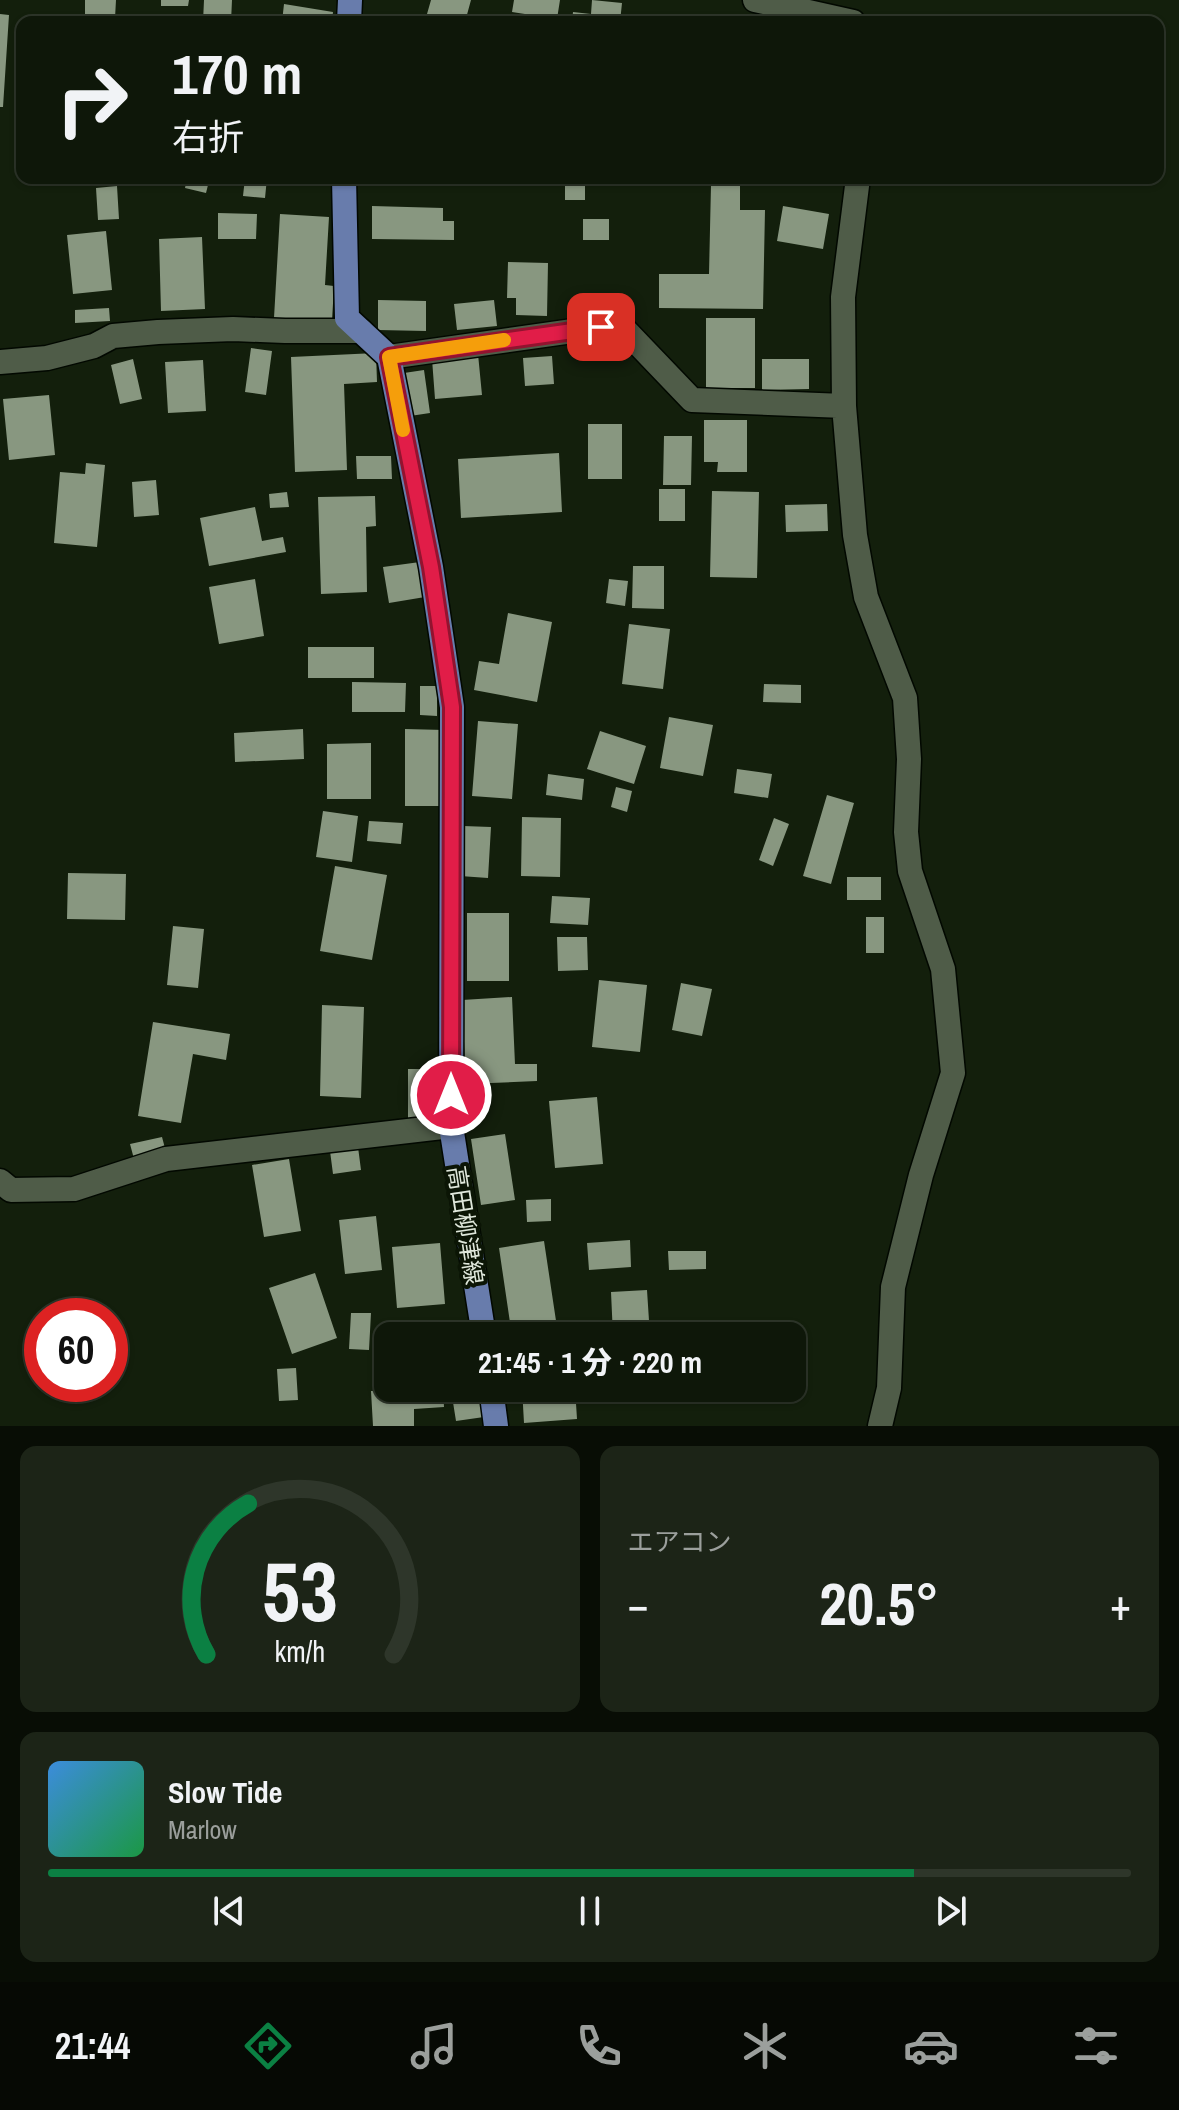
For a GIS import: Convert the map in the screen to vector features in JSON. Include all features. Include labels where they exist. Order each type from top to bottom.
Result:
[{"type":"main road","points":[[344,184],[347,318],[389,357]]},
{"type":"main road","name":"高田柳津線","points":[[389,357],[431,567],[452,707],[451,1126],[482,1322]]},
{"type":"main road","points":[[493,1402],[496,1426]]},
{"type":"street","points":[[755,0],[826,16]]},
{"type":"street","points":[[857,184],[843,297],[844,406],[855,535],[866,597],[905,698],[909,759],[906,832],[910,871],[943,969],[953,1073],[921,1175],[893,1287],[889,1388],[880,1426]]},
{"type":"street","points":[[389,357],[601,327],[625,330],[692,400],[844,406]]},
{"type":"street","points":[[0,362],[47,358],[94,346],[113,336],[158,332],[233,329],[361,331]]},
{"type":"street","points":[[0,1181],[11,1190],[74,1189],[166,1159],[451,1126]]},
{"type":"building","points":[[85,0],[116,0],[115,16],[85,16]]},
{"type":"building","points":[[161,0],[189,0],[188,6],[161,6]]},
{"type":"building","points":[[204,0],[232,0],[231,16],[203,16]]},
{"type":"building","points":[[431,0],[471,0],[467,16],[426,16]]},
{"type":"building","points":[[514,0],[560,0],[557,16],[512,12]]},
{"type":"building","points":[[592,0],[622,3],[621,16],[573,16],[573,12],[591,14]]},
{"type":"building","points":[[284,4],[333,12],[333,16],[283,16]]},
{"type":"building","points":[[0,14],[9,15],[3,107],[0,107]]},
{"type":"building","points":[[186,184],[208,184],[206,193],[185,188]]},
{"type":"building","points":[[244,184],[266,184],[265,198],[243,196]]},
{"type":"building","points":[[565,185],[585,185],[585,200],[565,200]]},
{"type":"building","points":[[711,185],[740,185],[740,210],[765,210],[763,309],[659,308],[659,274],[709,274]]},
{"type":"building","points":[[117,186],[119,219],[98,220],[96,188]]},
{"type":"building","points":[[372,206],[443,208],[443,221],[454,221],[454,240],[372,239]]},
{"type":"building","points":[[783,206],[829,214],[823,249],[777,241]]},
{"type":"building","points":[[218,213],[257,214],[256,239],[218,239]]},
{"type":"building","points":[[280,214],[329,217],[325,285],[334,286],[332,321],[274,318]]},
{"type":"building","points":[[583,219],[609,219],[609,240],[583,240]]},
{"type":"building","points":[[106,231],[112,290],[73,294],[67,235]]},
{"type":"building","points":[[202,237],[205,309],[161,311],[159,239]]},
{"type":"building","points":[[508,262],[548,263],[547,316],[516,315],[516,298],[507,298]]},
{"type":"building","points":[[378,300],[426,301],[426,331],[378,330]]},
{"type":"building","points":[[494,300],[497,326],[457,330],[454,304]]},
{"type":"building","points":[[109,308],[110,321],[75,323],[75,310]]},
{"type":"building","points":[[706,318],[755,318],[755,388],[706,388]]},
{"type":"building","points":[[251,348],[272,351],[266,395],[245,392]]},
{"type":"building","points":[[376,353],[377,382],[344,384],[347,470],[295,472],[291,357]]},
{"type":"building","points":[[478,354],[482,395],[435,399],[432,359]]},
{"type":"building","points":[[552,356],[554,384],[525,386],[523,358]]},
{"type":"building","points":[[133,359],[142,399],[120,404],[111,365]]},
{"type":"building","points":[[762,359],[809,359],[809,389],[762,390]]},
{"type":"building","points":[[203,360],[206,411],[168,413],[165,362]]},
{"type":"building","points":[[424,370],[430,413],[410,416],[404,373]]},
{"type":"building","points":[[49,395],[55,455],[9,460],[3,399]]},
{"type":"building","points":[[704,420],[747,420],[747,472],[717,472],[718,462],[704,462]]},
{"type":"building","points":[[588,424],[622,424],[622,479],[588,479]]},
{"type":"building","points":[[664,436],[692,436],[691,485],[663,485]]},
{"type":"building","points":[[559,453],[562,512],[461,518],[458,459]]},
{"type":"building","points":[[356,456],[391,456],[392,479],[357,479]]},
{"type":"building","points":[[86,463],[105,465],[97,547],[54,543],[60,472],[85,474]]},
{"type":"building","points":[[156,480],[159,515],[134,517],[132,482]]},
{"type":"building","points":[[659,489],[685,489],[685,521],[659,521]]},
{"type":"building","points":[[712,491],[759,492],[757,578],[710,577]]},
{"type":"building","points":[[287,492],[289,507],[270,508],[269,494]]},
{"type":"building","points":[[375,496],[376,526],[366,527],[367,592],[321,594],[318,497]]},
{"type":"building","points":[[827,504],[828,531],[786,532],[785,505]]},
{"type":"building","points":[[255,507],[262,541],[283,537],[286,552],[209,566],[200,518]]},
{"type":"building","points":[[420,562],[425,597],[389,603],[383,567]]},
{"type":"building","points":[[633,566],[664,566],[664,609],[632,608]]},
{"type":"building","points":[[255,579],[264,636],[219,644],[209,587]]},
{"type":"building","points":[[609,579],[628,581],[625,606],[606,603]]},
{"type":"building","points":[[508,613],[552,622],[537,702],[474,690],[479,661],[499,664]]},
{"type":"building","points":[[629,624],[670,629],[663,689],[622,684]]},
{"type":"building","points":[[308,647],[374,647],[374,678],[308,678]]},
{"type":"building","points":[[352,682],[406,683],[405,712],[352,712]]},
{"type":"building","points":[[764,684],[801,685],[801,703],[763,702]]},
{"type":"building","points":[[420,686],[437,686],[437,716],[420,715]]},
{"type":"building","points":[[669,717],[713,725],[703,776],[660,768]]},
{"type":"building","points":[[478,721],[518,724],[512,799],[472,796]]},
{"type":"building","points":[[303,729],[304,759],[235,762],[234,733]]},
{"type":"building","points":[[405,729],[444,730],[443,806],[405,806]]},
{"type":"building","points":[[600,731],[646,746],[634,784],[587,769]]},
{"type":"building","points":[[371,743],[371,799],[327,799],[327,744]]},
{"type":"building","points":[[737,769],[772,774],[768,798],[734,793]]},
{"type":"building","points":[[548,774],[584,779],[582,800],[546,795]]},
{"type":"building","points":[[616,787],[632,791],[627,812],[611,807]]},
{"type":"building","points":[[827,795],[854,803],[831,884],[803,876]]},
{"type":"building","points":[[323,811],[358,816],[352,862],[316,857]]},
{"type":"building","points":[[522,817],[561,818],[560,877],[521,876]]},
{"type":"building","points":[[774,818],[789,824],[773,866],[759,860]]},
{"type":"building","points":[[369,821],[403,823],[401,844],[367,841]]},
{"type":"building","points":[[463,826],[491,827],[488,878],[460,876]]},
{"type":"building","points":[[335,866],[387,875],[372,960],[320,951]]},
{"type":"building","points":[[68,873],[126,874],[125,920],[67,919]]},
{"type":"building","points":[[847,877],[881,877],[881,900],[847,900]]},
{"type":"building","points":[[552,896],[590,898],[588,925],[550,923]]},
{"type":"building","points":[[467,913],[509,913],[509,981],[467,981]]},
{"type":"building","points":[[866,917],[884,917],[884,953],[866,953]]},
{"type":"building","points":[[173,926],[204,929],[198,988],[167,985]]},
{"type":"building","points":[[557,937],[587,937],[588,970],[558,971]]},
{"type":"building","points":[[599,980],[647,985],[640,1052],[592,1047]]},
{"type":"building","points":[[681,983],[712,989],[702,1036],[672,1030]]},
{"type":"building","points":[[512,997],[515,1064],[537,1064],[537,1081],[466,1084],[462,1000]]},
{"type":"building","points":[[322,1005],[364,1007],[361,1098],[320,1096]]},
{"type":"building","points":[[153,1022],[230,1034],[226,1060],[193,1054],[181,1123],[138,1116]]},
{"type":"building","points":[[408,1069],[439,1069],[439,1119],[408,1119]]},
{"type":"building","points":[[597,1097],[603,1164],[555,1168],[549,1101]]},
{"type":"building","points":[[505,1134],[515,1200],[481,1205],[471,1139]]},
{"type":"building","points":[[162,1137],[166,1152],[134,1159],[130,1144]]},
{"type":"building","points":[[358,1147],[361,1170],[333,1174],[330,1151]]},
{"type":"building","points":[[289,1159],[301,1231],[264,1237],[252,1165]]},
{"type":"building","points":[[551,1199],[551,1221],[527,1222],[526,1200]]},
{"type":"building","points":[[376,1216],[382,1270],[345,1274],[339,1220]]},
{"type":"building","points":[[630,1240],[631,1267],[589,1270],[587,1243]]},
{"type":"building","points":[[544,1241],[556,1322],[510,1322],[499,1248]]},
{"type":"building","points":[[440,1243],[445,1304],[397,1308],[392,1247]]},
{"type":"building","points":[[668,1251],[706,1251],[706,1269],[669,1270]]},
{"type":"building","points":[[315,1273],[337,1338],[292,1354],[269,1288]]},
{"type":"building","points":[[647,1290],[649,1322],[612,1322],[611,1292]]},
{"type":"building","points":[[351,1313],[371,1313],[369,1350],[349,1349]]},
{"type":"building","points":[[296,1368],[298,1400],[279,1401],[277,1369]]},
{"type":"building","points":[[371,1391],[374,1391],[374,1402],[444,1402],[444,1407],[414,1409],[414,1426],[373,1426]]},
{"type":"building","points":[[453,1402],[489,1402],[491,1416],[456,1421]]},
{"type":"building","points":[[523,1402],[576,1402],[577,1419],[524,1423]]},
{"type":"slow traffic","points":[[403,430],[389,357],[504,340]]},
{"type":"route","points":[[451,1095],[452,707],[431,567],[389,357],[601,327]]}]
